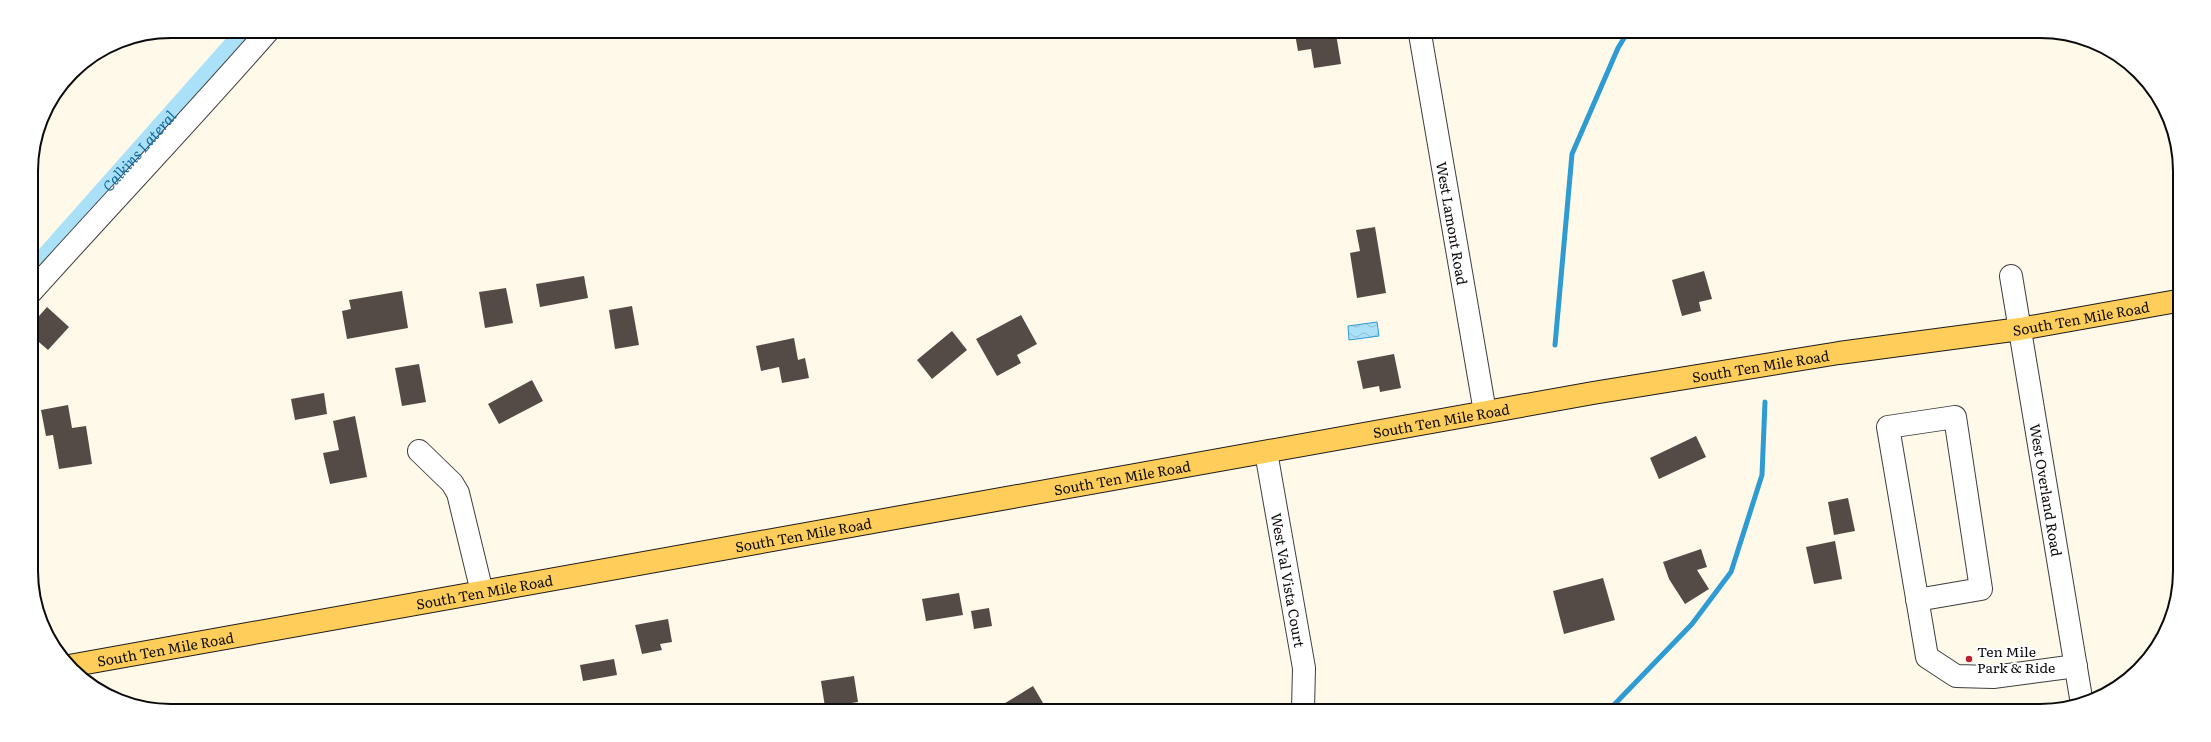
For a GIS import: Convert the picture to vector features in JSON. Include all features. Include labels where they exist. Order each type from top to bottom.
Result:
[{"type":"main road","name":"South Ten Mile Road","points":[[77,665],[1486,412],[1786,362],[2020,329],[2173,302]]},
{"type":"street","points":[[38,284],[108,206],[176,136],[262,38]]},
{"type":"street","name":"West Lamont Road","points":[[1421,38],[1486,412]]},
{"type":"street","name":"West Overland Road","points":[[2011,276],[2081,697]]},
{"type":"street","points":[[1917,600],[1981,589],[1955,417],[1888,427],[1917,600],[1927,657],[1956,676],[1993,677],[2076,666]]},
{"type":"street","points":[[419,451],[452,483],[458,493],[482,592]]},
{"type":"street","name":"West Val Vista Court","points":[[1266,452],[1304,668],[1303,704]]},
{"type":"water","points":[[1377,322],[1379,336],[1349,340],[1348,326]]},
{"type":"building","points":[[1296,38],[1337,38],[1341,64],[1314,68],[1311,49],[1298,51]]},
{"type":"building","points":[[1375,227],[1386,293],[1357,298],[1350,253],[1360,251],[1356,230]]},
{"type":"building","points":[[1704,271],[1712,299],[1699,302],[1701,311],[1682,316],[1672,280]]},
{"type":"building","points":[[584,276],[588,298],[540,307],[536,284]]},
{"type":"building","points":[[506,288],[513,323],[485,328],[479,292]]},
{"type":"building","points":[[402,291],[408,328],[347,339],[342,311],[351,309],[349,300]]},
{"type":"building","points":[[632,306],[639,345],[615,349],[609,310]]},
{"type":"building","points":[[47,307],[69,327],[48,350],[38,341],[38,317]]},
{"type":"building","points":[[1021,315],[1037,344],[1017,355],[1021,363],[997,376],[976,339]]},
{"type":"building","points":[[952,331],[967,350],[932,379],[917,360]]},
{"type":"building","points":[[794,338],[798,360],[805,358],[809,378],[782,383],[779,367],[761,371],[756,346]]},
{"type":"building","points":[[1394,354],[1401,388],[1380,392],[1379,386],[1363,389],[1357,361]]},
{"type":"building","points":[[419,364],[426,402],[402,406],[395,368]]},
{"type":"building","points":[[532,380],[543,401],[499,424],[488,404]]},
{"type":"building","points":[[324,393],[327,414],[295,420],[291,399]]},
{"type":"building","points":[[68,405],[72,428],[86,426],[92,464],[59,469],[53,435],[46,436],[41,410]]},
{"type":"building","points":[[355,416],[367,477],[330,484],[323,453],[339,450],[333,421]]},
{"type":"building","points":[[1696,436],[1706,457],[1659,479],[1650,458]]},
{"type":"building","points":[[1848,498],[1855,531],[1834,535],[1828,502]]},
{"type":"building","points":[[1835,541],[1842,579],[1814,584],[1806,547]]},
{"type":"building","points":[[1701,549],[1707,567],[1697,570],[1709,589],[1685,604],[1669,579],[1663,562]]},
{"type":"building","points":[[1603,578],[1615,620],[1564,634],[1553,591]]},
{"type":"building","points":[[959,593],[963,615],[926,621],[922,599]]},
{"type":"building","points":[[989,608],[992,626],[974,629],[971,611]]},
{"type":"building","points":[[668,619],[672,642],[660,644],[662,650],[642,654],[635,625]]},
{"type":"building","points":[[614,659],[617,675],[583,681],[580,665]]},
{"type":"building","points":[[854,676],[858,702],[845,704],[825,704],[821,681]]},
{"type":"building","points":[[1033,686],[1044,704],[1004,704]]},
{"type":"waterway","name":"Calkins Lateral","points":[[38,263],[238,38]]},
{"type":"waterway","points":[[1555,345],[1572,154],[1618,48],[1624,38]]},
{"type":"waterway","points":[[1615,704],[1692,624],[1731,572],[1762,475],[1765,402]]},
{"type":"place","name":"Ten Mile Park & Ride","points":[[1969,659]]}]
